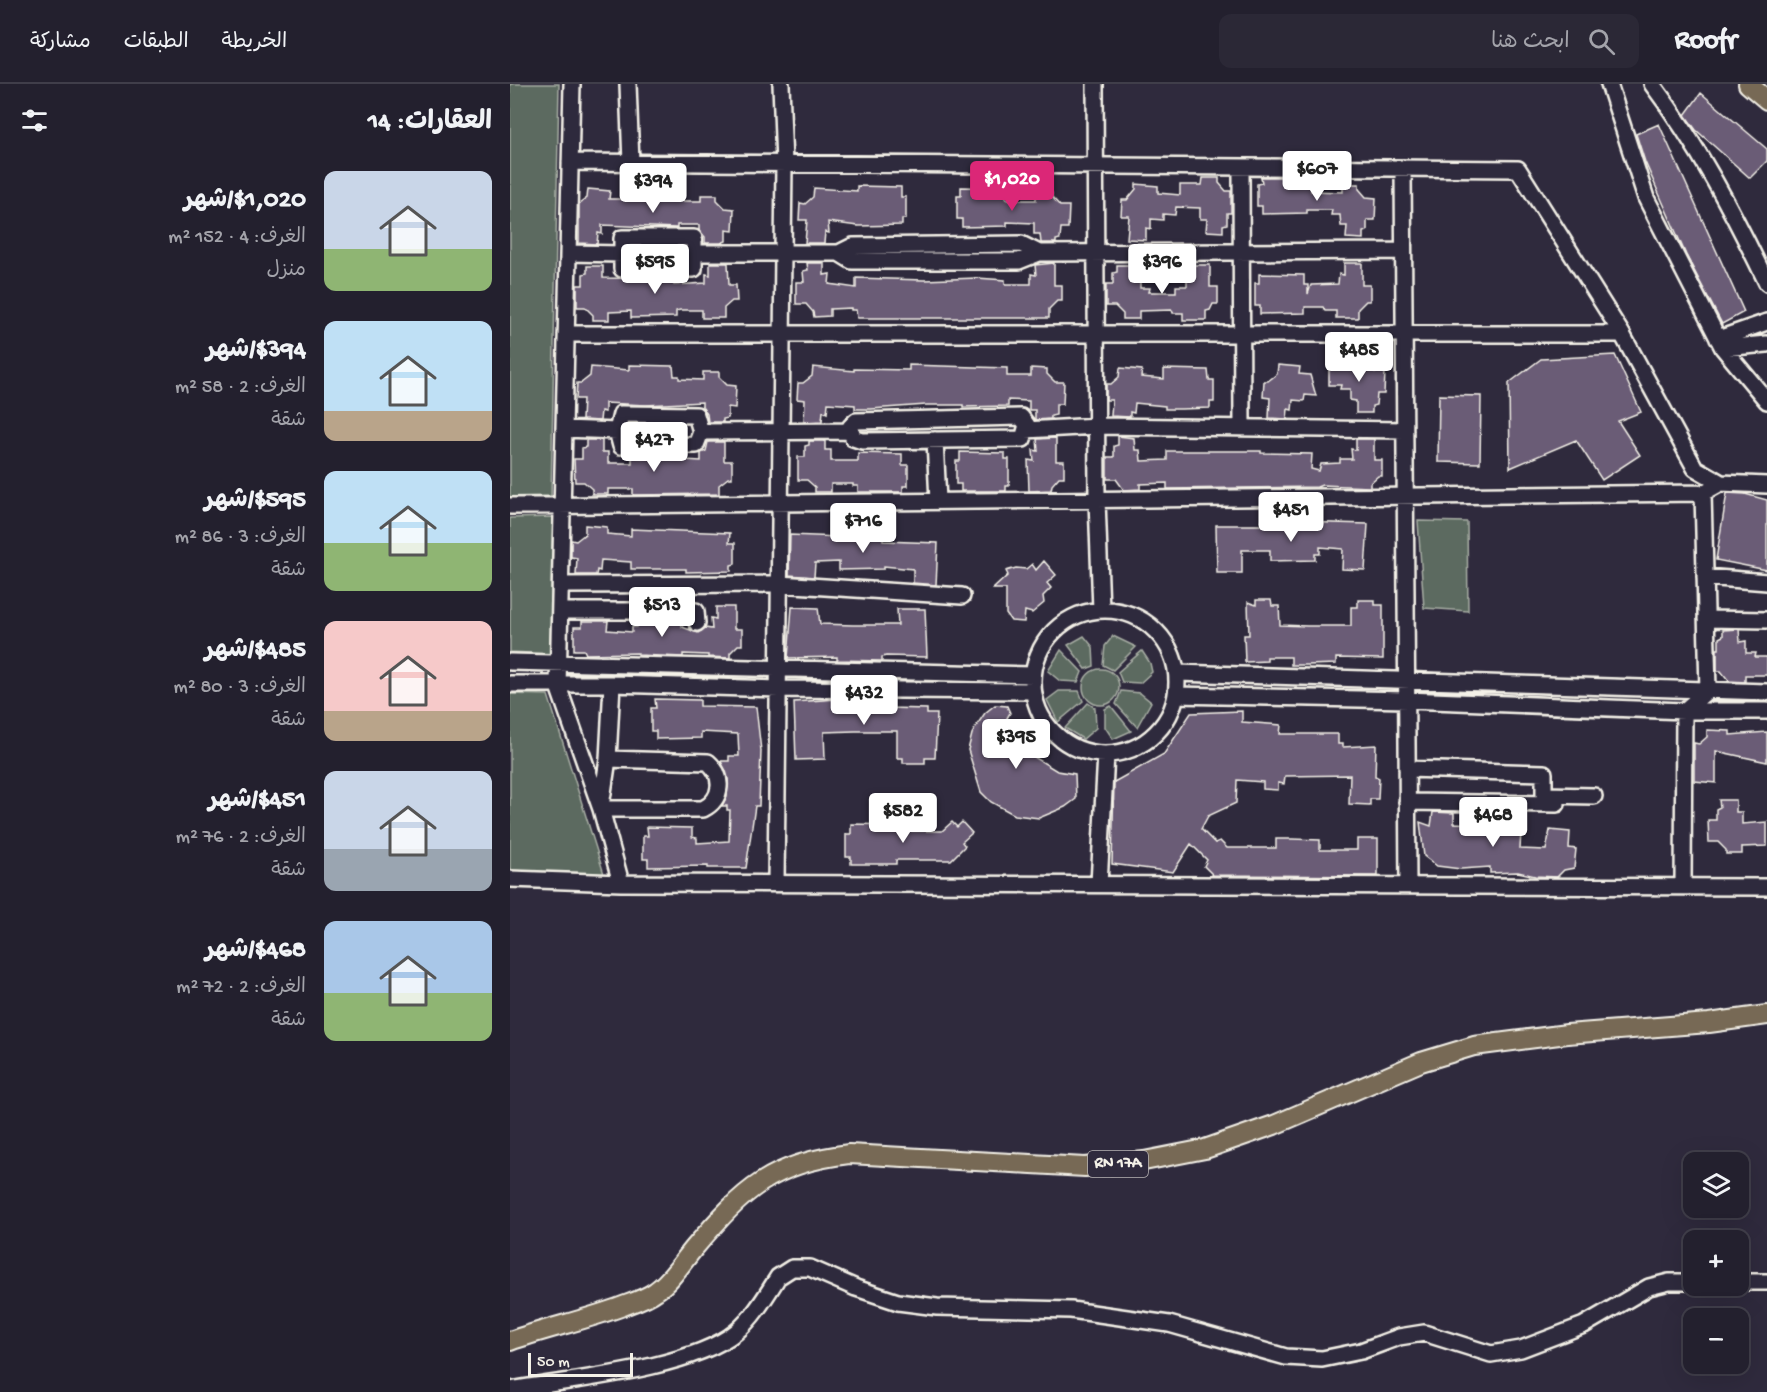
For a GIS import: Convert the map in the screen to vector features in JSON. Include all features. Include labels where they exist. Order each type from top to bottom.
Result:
[{"type":"main road","points":[[1748,84],[1767,100]]},
{"type":"main road","name":"RN 17A","points":[[510,1341],[600,1315],[655,1292],[668,1280],[735,1201],[750,1188],[791,1165],[817,1158],[849,1154],[1085,1167],[1144,1161],[1205,1149],[1235,1139],[1274,1125],[1421,1062],[1474,1046],[1567,1034],[1709,1023],[1767,1015]]},
{"type":"street","points":[[572,84],[558,686],[601,809],[621,883]]},
{"type":"street","points":[[628,84],[631,163]]},
{"type":"street","points":[[776,883],[784,164],[781,84]]},
{"type":"street","points":[[1095,84],[1097,500],[1101,610]]},
{"type":"street","points":[[1609,84],[1646,198],[1721,344],[1767,401]]},
{"type":"street","points":[[1652,84],[1680,122],[1746,239],[1767,283]]},
{"type":"street","points":[[570,162],[1518,169],[1622,334],[1695,468],[1721,483],[1767,485]]},
{"type":"street","points":[[1241,167],[1242,428]]},
{"type":"street","points":[[1403,168],[1408,886]]},
{"type":"street","points":[[622,238],[694,238],[694,254],[694,269],[622,269],[622,238]]},
{"type":"street","points":[[694,254],[839,253],[852,261],[1019,261],[1039,253],[1403,251]]},
{"type":"street","points":[[568,253],[622,254]]},
{"type":"street","points":[[1721,344],[1767,322]]},
{"type":"street","points":[[566,334],[1622,334]]},
{"type":"street","points":[[1721,344],[1767,344]]},
{"type":"street","points":[[621,414],[696,415],[701,432],[696,445],[621,446],[617,431],[621,414]]},
{"type":"street","points":[[1021,417],[1027,425],[1026,430],[1023,439],[862,441],[853,438],[850,427],[856,421],[1021,417]]},
{"type":"street","points":[[1026,430],[1097,426],[1405,430]]},
{"type":"street","points":[[564,429],[617,431]]},
{"type":"street","points":[[701,432],[851,431]]},
{"type":"street","points":[[934,440],[938,501]]},
{"type":"street","points":[[1683,493],[1693,488],[1695,468]]},
{"type":"street","points":[[510,506],[1703,493],[1721,483]]},
{"type":"street","points":[[1703,493],[1708,690]]},
{"type":"street","points":[[1705,577],[1767,582]]},
{"type":"street","points":[[561,585],[779,584],[962,596]]},
{"type":"street","points":[[1101,610],[1122,612],[1142,620],[1159,634],[1171,652],[1177,673],[1176,695],[1167,719],[1150,739],[1119,754],[1076,749],[1058,738],[1044,722],[1031,691],[1035,663],[1041,646],[1052,632],[1066,621],[1083,613],[1101,610]]},
{"type":"street","points":[[560,611],[696,611],[697,622]]},
{"type":"street","points":[[1706,619],[1767,620]]},
{"type":"street","points":[[510,662],[1033,675]]},
{"type":"street","points":[[1177,673],[1767,692]]},
{"type":"street","points":[[948,674],[949,690]]},
{"type":"street","points":[[510,684],[1031,691]]},
{"type":"street","points":[[601,809],[608,759],[612,684]]},
{"type":"street","points":[[1683,886],[1684,711],[1708,690]]},
{"type":"street","points":[[1176,695],[1407,700],[1684,711],[1767,711]]},
{"type":"street","points":[[1099,884],[1106,754]]},
{"type":"street","points":[[601,809],[703,809],[712,804],[717,795],[719,783],[715,768],[708,762],[608,759]]},
{"type":"street","points":[[1407,769],[1544,773],[1545,795],[1594,796]]},
{"type":"street","points":[[1407,802],[1564,804]]},
{"type":"street","points":[[510,879],[621,883],[1767,887]]},
{"type":"street","points":[[510,1390],[640,1368],[680,1358],[722,1343],[738,1331],[778,1277],[784,1272],[801,1267],[830,1275],[856,1288],[898,1302],[937,1307],[1071,1310],[1169,1324],[1286,1357],[1322,1359],[1361,1351],[1399,1337],[1424,1333],[1491,1353],[1521,1349],[1584,1325],[1649,1287],[1669,1282],[1683,1282]]},
{"type":"street","points":[[1749,1282],[1767,1282]]},
{"type":"green space","points":[[510,84],[559,84],[551,498],[510,498]]},
{"type":"green space","points":[[553,517],[550,654],[510,652],[510,518]]},
{"type":"green space","points":[[1418,521],[1467,522],[1468,611],[1424,608]]},
{"type":"green space","points":[[1084,636],[1093,647],[1094,666],[1086,669],[1068,645]]},
{"type":"green space","points":[[1113,636],[1136,647],[1113,670],[1103,665],[1105,646]]},
{"type":"green space","points":[[1061,650],[1082,672],[1078,682],[1060,681],[1048,671]]},
{"type":"green space","points":[[1142,651],[1150,663],[1152,672],[1140,683],[1122,682],[1118,672]]},
{"type":"green space","points":[[1101,669],[1114,674],[1119,687],[1114,700],[1101,705],[1088,700],[1083,687],[1088,674]]},
{"type":"green space","points":[[1059,691],[1079,691],[1083,701],[1058,722],[1047,700]]},
{"type":"green space","points":[[1121,691],[1140,693],[1151,702],[1137,727],[1116,704]]},
{"type":"green space","points":[[510,694],[548,695],[604,874],[510,873]]},
{"type":"green space","points":[[1088,703],[1095,708],[1096,728],[1083,739],[1065,728]]},
{"type":"green space","points":[[1111,706],[1131,731],[1113,739],[1105,727],[1105,709]]},
{"type":"building","points":[[1701,93],[1767,149],[1767,161],[1750,178],[1696,130],[1685,115]]},
{"type":"building","points":[[1659,124],[1744,312],[1722,324],[1686,255],[1645,162],[1636,134]]},
{"type":"building","points":[[1261,177],[1306,177],[1306,185],[1311,185],[1311,191],[1343,192],[1343,184],[1359,184],[1359,189],[1366,197],[1376,198],[1375,220],[1367,220],[1367,231],[1363,232],[1363,239],[1346,238],[1347,226],[1341,226],[1340,215],[1331,215],[1332,210],[1262,214],[1262,206],[1257,206],[1257,184],[1262,183]]},
{"type":"building","points":[[1203,178],[1219,178],[1219,183],[1226,191],[1231,191],[1231,213],[1227,213],[1227,224],[1223,225],[1223,232],[1206,231],[1207,219],[1200,219],[1200,208],[1176,207],[1175,215],[1163,214],[1163,220],[1151,219],[1151,229],[1146,228],[1146,240],[1127,239],[1129,216],[1121,216],[1122,200],[1127,200],[1136,189],[1136,184],[1158,186],[1158,193],[1180,195],[1180,185],[1202,185]]},
{"type":"building","points":[[857,186],[901,187],[901,197],[906,197],[906,219],[902,219],[902,225],[858,226],[828,222],[829,233],[825,232],[824,243],[805,243],[807,220],[799,220],[800,203],[805,204],[813,197],[814,188],[857,191]]},
{"type":"building","points":[[961,187],[1006,188],[1006,198],[1011,200],[1036,200],[1036,192],[1052,193],[1052,197],[1060,206],[1069,206],[1068,228],[1061,228],[1060,239],[1056,240],[1056,243],[1041,243],[1040,234],[1034,234],[1034,223],[1007,222],[1007,226],[962,227],[962,219],[957,219],[957,196],[961,196]]},
{"type":"building","points":[[588,189],[610,191],[609,199],[632,199],[632,190],[676,191],[676,201],[701,201],[701,195],[717,195],[717,200],[725,208],[734,209],[733,231],[726,230],[726,241],[705,243],[705,237],[699,230],[699,225],[677,225],[677,228],[602,225],[602,234],[598,233],[597,244],[579,243],[579,204],[587,198]]},
{"type":"building","points":[[710,263],[728,263],[729,285],[736,285],[737,301],[732,301],[724,308],[724,318],[702,318],[702,310],[680,310],[676,311],[676,317],[631,318],[631,311],[609,312],[609,320],[593,320],[593,315],[585,307],[577,307],[577,285],[583,285],[583,274],[587,273],[587,266],[603,266],[603,278],[674,279],[674,285],[706,283],[706,274],[710,275]]},
{"type":"building","points":[[807,263],[824,263],[824,275],[830,274],[829,284],[856,288],[856,278],[924,280],[977,278],[1005,280],[1005,284],[1031,284],[1031,274],[1036,275],[1035,265],[1054,263],[1054,285],[1062,285],[1062,301],[1057,301],[1049,309],[1049,318],[857,318],[856,310],[851,310],[851,308],[830,309],[830,316],[814,317],[806,304],[796,304],[796,282],[804,282],[803,271],[808,270]]},
{"type":"building","points":[[1344,263],[1362,263],[1362,285],[1370,285],[1370,301],[1366,301],[1358,309],[1358,318],[1336,318],[1336,311],[1325,311],[1323,307],[1305,307],[1305,313],[1260,314],[1260,306],[1255,306],[1255,283],[1259,283],[1259,274],[1304,275],[1304,285],[1308,285],[1308,294],[1311,285],[1338,284],[1339,274],[1344,275]]},
{"type":"building","points":[[1117,265],[1133,265],[1134,277],[1140,277],[1140,288],[1150,288],[1149,292],[1176,292],[1176,286],[1187,286],[1187,277],[1192,278],[1192,265],[1210,265],[1210,287],[1218,287],[1218,304],[1213,304],[1210,310],[1206,311],[1206,320],[1183,320],[1183,313],[1173,313],[1172,310],[1139,311],[1139,319],[1123,319],[1123,314],[1115,306],[1106,306],[1106,284],[1113,284],[1113,273],[1117,272]]},
{"type":"building","points":[[1615,355],[1641,412],[1618,421],[1640,455],[1602,480],[1576,440],[1510,468],[1509,383],[1541,359]]},
{"type":"building","points":[[1352,359],[1368,359],[1368,364],[1375,372],[1385,372],[1384,394],[1377,394],[1376,405],[1372,406],[1372,413],[1356,413],[1356,401],[1350,400],[1350,389],[1340,389],[1341,385],[1329,385],[1329,366],[1352,367]]},
{"type":"building","points":[[629,365],[673,366],[674,376],[679,376],[679,379],[703,380],[703,372],[719,372],[719,377],[727,385],[736,386],[735,408],[728,407],[728,418],[723,419],[723,422],[708,422],[702,402],[646,405],[605,403],[605,412],[601,411],[600,421],[582,420],[583,399],[576,399],[577,383],[581,383],[590,376],[591,367],[629,370]]},
{"type":"building","points":[[909,365],[1007,368],[1007,376],[1031,376],[1031,368],[1047,369],[1047,374],[1055,382],[1064,382],[1063,404],[1056,404],[1056,415],[1051,416],[1051,419],[1035,420],[1035,410],[1029,410],[1029,401],[1008,400],[1008,406],[926,405],[871,409],[855,409],[855,405],[828,403],[827,413],[823,411],[822,421],[804,422],[805,400],[797,399],[798,383],[803,383],[812,376],[813,367],[854,371],[854,369],[909,370]]},
{"type":"building","points":[[1278,365],[1300,367],[1299,374],[1310,375],[1316,396],[1305,395],[1304,401],[1293,400],[1292,410],[1288,409],[1287,419],[1269,418],[1270,398],[1263,397],[1264,381],[1268,381],[1277,374]]},
{"type":"building","points":[[1120,368],[1142,370],[1141,377],[1164,379],[1164,369],[1208,370],[1209,380],[1214,380],[1214,402],[1210,402],[1210,408],[1181,409],[1165,409],[1165,406],[1135,403],[1134,413],[1130,412],[1130,417],[1111,416],[1112,400],[1106,400],[1106,384],[1111,384],[1119,377]]},
{"type":"building","points":[[1439,395],[1481,396],[1480,463],[1438,462]]},
{"type":"building","points":[[1118,436],[1134,438],[1135,450],[1140,450],[1141,461],[1167,460],[1167,451],[1261,451],[1261,453],[1312,454],[1311,469],[1319,471],[1321,464],[1340,463],[1340,459],[1352,459],[1351,449],[1356,450],[1356,439],[1374,439],[1374,460],[1382,460],[1382,476],[1378,476],[1370,483],[1370,487],[1322,485],[1317,487],[1167,489],[1167,483],[1140,484],[1140,489],[1124,490],[1116,479],[1107,479],[1107,457],[1114,457],[1114,446],[1118,445]]},
{"type":"building","points":[[1056,438],[1056,461],[1064,461],[1064,477],[1059,477],[1051,490],[1029,491],[1028,460],[1034,461],[1033,450],[1038,451],[1037,439]]},
{"type":"building","points":[[586,440],[602,440],[602,452],[608,452],[608,463],[632,463],[632,457],[701,461],[701,453],[706,451],[708,442],[724,442],[724,461],[732,461],[732,478],[728,478],[719,485],[719,494],[633,495],[633,489],[608,489],[608,494],[592,494],[592,489],[584,482],[575,482],[574,459],[582,459],[582,448],[586,447]]},
{"type":"building","points":[[809,441],[825,441],[825,450],[831,450],[831,461],[858,461],[858,453],[902,454],[902,465],[908,465],[908,486],[903,486],[903,492],[858,492],[858,486],[853,486],[853,484],[831,484],[831,492],[815,492],[815,487],[807,480],[798,480],[798,457],[805,457],[805,446],[809,445]]},
{"type":"building","points":[[960,452],[1005,453],[1005,459],[1009,459],[1009,486],[1006,486],[1006,491],[961,491],[961,484],[956,484],[956,461],[960,461]]},
{"type":"building","points":[[1727,493],[1745,494],[1767,500],[1767,570],[1716,560]]},
{"type":"building","points":[[1262,521],[1368,524],[1365,570],[1342,569],[1343,549],[1320,547],[1320,554],[1315,554],[1315,560],[1270,561],[1270,550],[1242,550],[1242,573],[1217,573],[1216,525],[1262,525]]},
{"type":"building","points":[[585,525],[607,527],[607,534],[631,536],[631,529],[730,533],[729,543],[735,543],[735,564],[731,565],[731,571],[686,572],[686,569],[631,569],[631,562],[601,560],[600,571],[597,570],[596,575],[576,575],[577,558],[571,557],[571,540],[576,541],[585,534]]},
{"type":"building","points":[[838,530],[883,531],[883,541],[938,543],[936,585],[913,583],[913,569],[884,566],[884,569],[839,570],[839,562],[815,563],[814,577],[789,575],[790,535],[839,537]]},
{"type":"building","points":[[1044,561],[1056,575],[1047,583],[1051,588],[1043,596],[1044,603],[1032,613],[1025,611],[1024,622],[1011,621],[1006,614],[1006,589],[993,589],[1008,575],[1006,571],[1016,568],[1026,569],[1032,564],[1036,570]]},
{"type":"building","points":[[1256,600],[1271,600],[1272,606],[1279,606],[1280,625],[1351,626],[1351,607],[1358,607],[1358,600],[1375,600],[1375,605],[1383,605],[1383,659],[1336,658],[1336,664],[1291,665],[1291,657],[1267,657],[1267,661],[1245,662],[1244,635],[1249,635],[1248,602],[1256,605]]},
{"type":"building","points":[[716,607],[734,607],[734,629],[742,629],[742,645],[738,645],[730,653],[730,658],[683,654],[683,657],[638,655],[638,653],[586,654],[584,650],[574,650],[574,627],[582,627],[582,621],[608,621],[607,630],[632,632],[632,627],[637,627],[637,621],[681,621],[682,627],[698,633],[705,628],[712,629],[711,618],[716,619]]},
{"type":"building","points":[[792,607],[818,608],[820,624],[853,625],[898,625],[897,609],[925,609],[927,657],[886,656],[882,657],[882,661],[837,660],[837,657],[788,658]]},
{"type":"building","points":[[1739,629],[1740,642],[1746,641],[1746,653],[1756,653],[1755,657],[1767,657],[1767,675],[1745,675],[1745,682],[1729,681],[1721,671],[1717,671],[1717,649],[1719,649],[1719,638],[1723,636],[1723,630]]},
{"type":"building","points":[[655,699],[700,700],[700,706],[756,707],[761,751],[759,806],[755,806],[746,868],[648,867],[648,859],[643,859],[643,836],[648,836],[647,827],[692,828],[692,837],[697,838],[697,843],[729,841],[730,810],[727,810],[727,806],[722,806],[727,796],[728,780],[721,761],[729,761],[729,756],[739,756],[738,734],[701,732],[701,738],[656,739],[656,731],[651,731],[651,708],[656,708]]},
{"type":"building","points":[[838,699],[883,700],[883,703],[888,703],[888,708],[927,709],[927,714],[937,714],[935,758],[925,758],[925,763],[903,763],[903,758],[897,758],[897,731],[855,731],[824,732],[825,759],[796,760],[794,702]]},
{"type":"building","points":[[995,705],[1007,706],[1010,713],[1007,718],[1019,740],[1034,757],[1057,771],[1075,774],[1076,799],[1065,807],[1039,818],[1015,815],[991,802],[981,792],[968,750],[977,725],[985,713]]},
{"type":"building","points":[[1242,711],[1242,722],[1281,725],[1280,734],[1338,734],[1338,744],[1343,744],[1343,747],[1376,745],[1375,776],[1379,778],[1378,799],[1370,799],[1370,805],[1349,804],[1350,775],[1285,776],[1284,784],[1278,783],[1278,790],[1263,789],[1263,782],[1237,780],[1236,803],[1208,816],[1201,829],[1215,843],[1220,841],[1227,848],[1276,848],[1276,839],[1292,839],[1320,840],[1320,850],[1357,850],[1357,839],[1378,839],[1378,876],[1213,875],[1204,866],[1207,860],[1191,844],[1173,872],[1112,864],[1114,782],[1164,754],[1191,713]]},
{"type":"building","points":[[1707,730],[1730,731],[1730,735],[1767,732],[1767,762],[1716,751],[1716,783],[1694,781],[1694,743],[1699,744],[1707,737]]},
{"type":"building","points":[[1719,800],[1736,800],[1736,812],[1742,812],[1742,824],[1767,822],[1767,846],[1742,847],[1742,854],[1726,854],[1726,850],[1718,842],[1709,842],[1708,820],[1716,820],[1716,809],[1720,807]]},
{"type":"building","points":[[1433,812],[1454,813],[1454,823],[1496,825],[1497,829],[1521,830],[1520,849],[1546,850],[1550,830],[1570,832],[1569,848],[1576,849],[1574,868],[1564,870],[1557,877],[1535,876],[1518,872],[1490,873],[1490,867],[1461,869],[1437,866],[1424,856],[1420,822],[1431,826]]},
{"type":"building","points":[[952,822],[957,827],[962,822],[972,833],[962,842],[965,846],[951,860],[896,860],[896,864],[851,864],[851,857],[846,857],[846,834],[851,834],[851,824],[895,825],[895,831],[942,831]]}]
